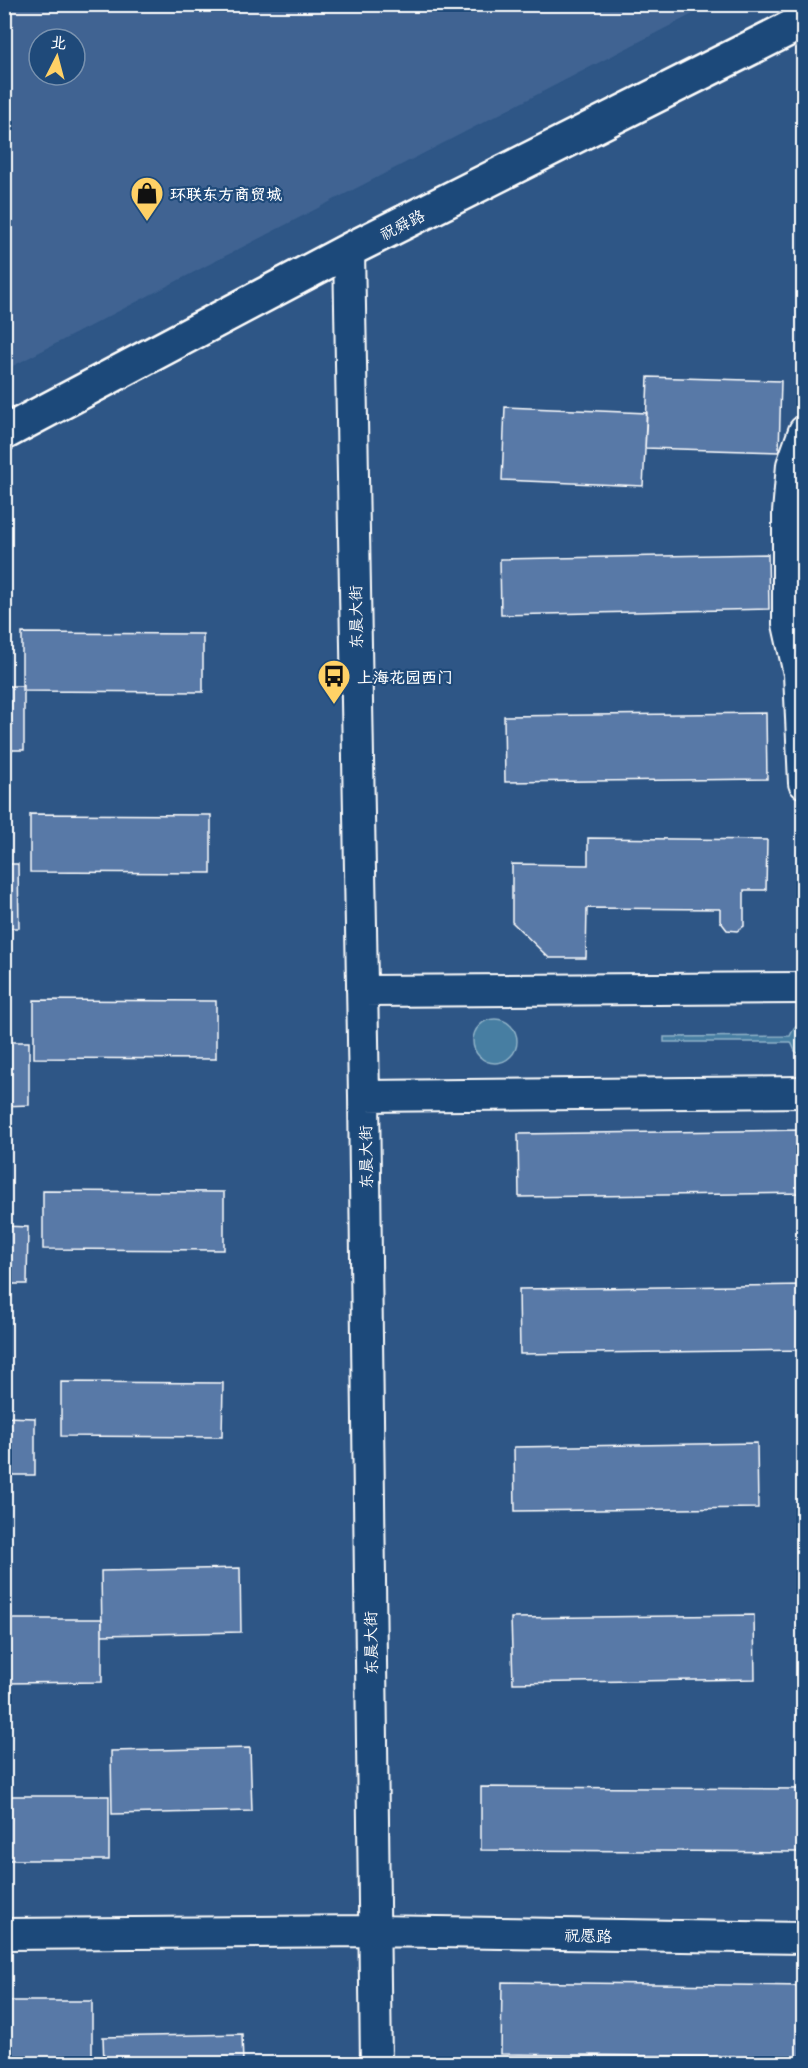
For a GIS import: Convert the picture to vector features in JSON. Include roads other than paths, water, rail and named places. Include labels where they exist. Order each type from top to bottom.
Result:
[{"type":"main road","name":"祝舜路","points":[[4,433],[349,250],[804,21]]},
{"type":"street","name":"东晨大街","points":[[349,250],[364,1096],[376,2064]]},
{"type":"street","points":[[804,431],[792,465],[788,513],[788,624],[799,674],[804,783]]},
{"type":"street","points":[[362,991],[804,988]]},
{"type":"street","points":[[364,1096],[804,1092]]},
{"type":"street","name":"祝愿路","points":[[4,1934],[373,1931],[804,1938]]},
{"type":"place","name":"环联东方商贸城","points":[[147,222]]},
{"type":"place","name":"上海花园西门","points":[[334,705]]}]
